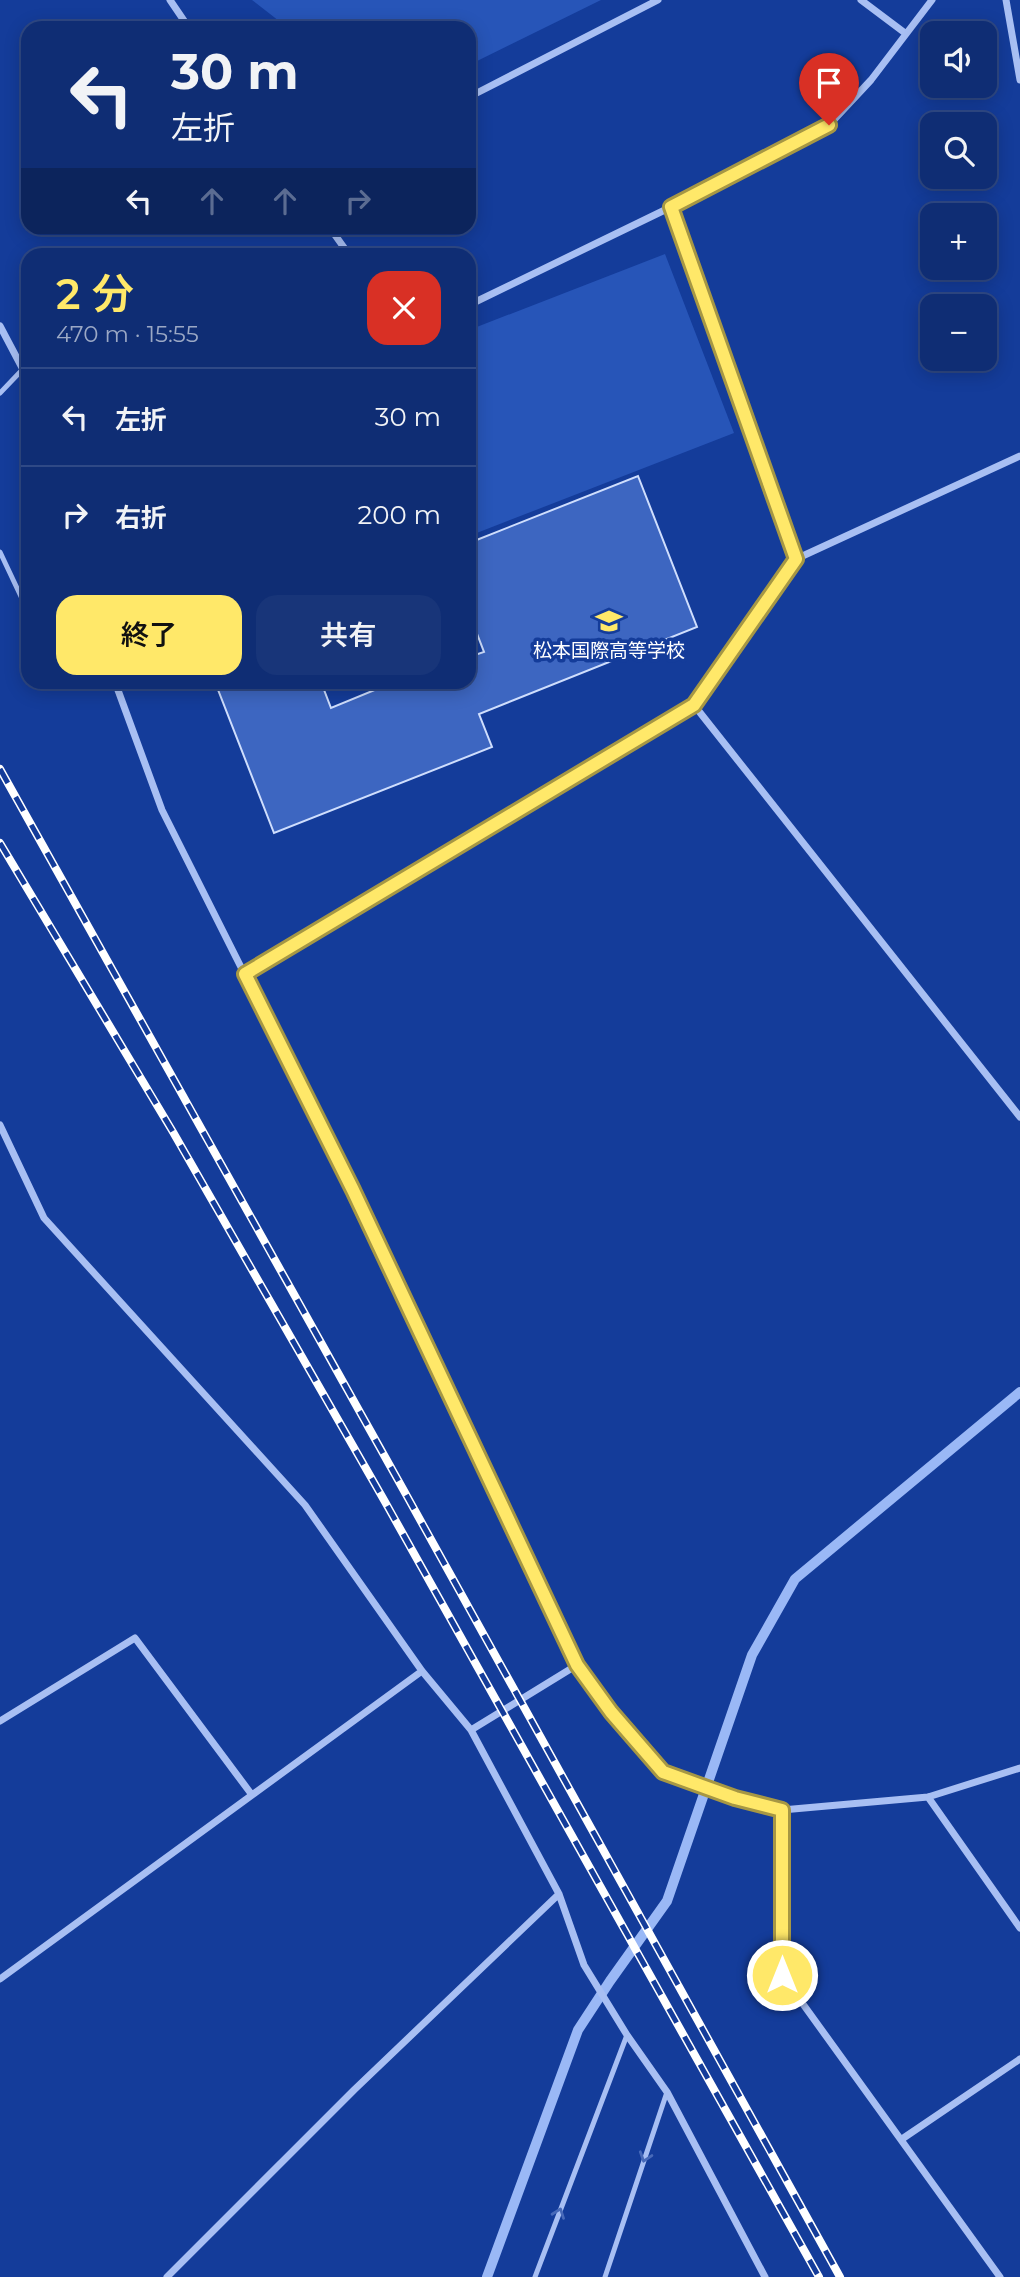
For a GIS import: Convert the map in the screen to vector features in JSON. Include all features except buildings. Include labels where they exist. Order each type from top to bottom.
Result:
[{"type":"street","points":[[170,0],[184,21]]},
{"type":"street","points":[[476,93],[658,0]]},
{"type":"street","points":[[861,0],[905,33]]},
{"type":"street","points":[[476,302],[671,207],[829,125],[871,80],[932,0]]},
{"type":"street","points":[[1006,0],[1020,80]]},
{"type":"street","points":[[671,207],[796,559]]},
{"type":"street","points":[[0,326],[21,368]]},
{"type":"street","points":[[245,974],[694,705],[796,559],[1020,456]]},
{"type":"street","points":[[119,689],[162,810],[353,1190],[577,1665],[611,1712],[663,1772],[735,1798],[782,1810],[929,1797],[1020,1768]]},
{"type":"street","points":[[694,705],[1020,1117]]},
{"type":"street","points":[[0,1125],[44,1218],[305,1505],[422,1671],[471,1730],[559,1894],[584,1965],[627,2035],[667,2092],[765,2277]]},
{"type":"street","points":[[0,1721],[135,1638],[252,1795]]},
{"type":"street","points":[[471,1730],[577,1665]]},
{"type":"street","points":[[0,1979],[422,1671]]},
{"type":"street","points":[[929,1797],[1020,1928]]},
{"type":"street","points":[[782,1810],[782,1975],[1000,2277]]},
{"type":"street","points":[[167,2277],[354,2090],[559,1894]]},
{"type":"street","points":[[902,2139],[1020,2059]]},
{"type":"lane","points":[[0,393],[21,371]]},
{"type":"lane","points":[[0,552],[21,597]]},
{"type":"lane","points":[[535,2277],[627,2035]]},
{"type":"lane","points":[[605,2277],[667,2092]]},
{"type":"shaded area","points":[[252,0],[601,0],[476,62],[476,21],[279,21]]},
{"type":"shaded area","points":[[665,254],[734,433],[476,533],[476,327]]},
{"type":"waterway","points":[[487,2277],[578,2030],[667,1901],[752,1655],[795,1579],[1020,1392]]},
{"type":"railway","points":[[0,769],[840,2277]]},
{"type":"railway","points":[[0,843],[173,1132],[384,1500],[819,2277]]},
{"type":"place","name":"松本国際高等学校","points":[[609,621]]},
{"type":"route","points":[[782,1975],[782,1810],[735,1798],[663,1772],[611,1712],[577,1665],[353,1190],[245,974],[694,705],[796,559],[671,207],[829,125]]}]
